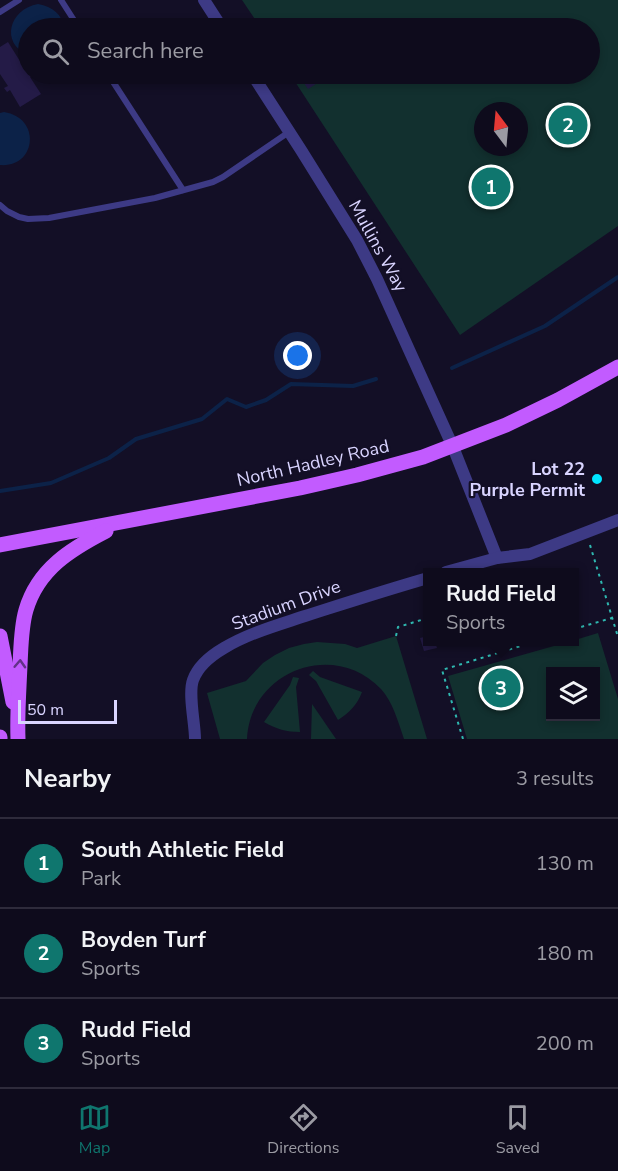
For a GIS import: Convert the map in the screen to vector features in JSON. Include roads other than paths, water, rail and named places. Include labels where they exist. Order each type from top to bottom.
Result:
[{"type":"main road","name":"North Hadley Road","points":[[0,545],[300,488],[423,457],[506,425],[618,367]]},
{"type":"main road","points":[[18,739],[22,626],[26,608],[45,573],[64,555],[82,543],[122,523]]},
{"type":"main road","points":[[0,636],[17,723]]},
{"type":"street","points":[[204,0],[216,18]]},
{"type":"street","name":"Mullins Way","points":[[259,84],[357,240],[398,322],[453,447]]},
{"type":"street","points":[[453,447],[497,558]]},
{"type":"street","points":[[463,568],[497,558],[530,554],[618,520]]},
{"type":"street","name":"Stadium Drive","points":[[195,739],[192,682],[199,668],[223,648],[281,624],[423,579]]},
{"type":"lane","points":[[0,12],[19,0]]},
{"type":"lane","points":[[61,0],[73,18]]},
{"type":"lane","points":[[114,84],[183,190]]},
{"type":"lane","points":[[0,205],[19,217],[39,219],[146,200],[213,182],[290,132]]},
{"type":"water","points":[[38,4],[48,7],[60,18],[18,18],[18,49],[11,35],[12,27],[20,12]]},
{"type":"water","points":[[0,113],[16,116],[24,123],[29,132],[30,142],[21,159],[12,164],[0,165]]},
{"type":"waterway","points":[[452,368],[545,326],[618,277]]},
{"type":"waterway","points":[[0,491],[51,483],[109,458],[136,439],[202,419],[227,399],[246,407],[266,400],[291,384],[353,386],[376,379]]},
{"type":"place","name":"Boyden Turf","points":[[568,125]]},
{"type":"place","name":"South Athletic Field","points":[[491,187]]},
{"type":"place","name":"Lot 22 Purple Permit","points":[[597,479]]},
{"type":"place","name":"Rudd Field","points":[[501,688]]}]
